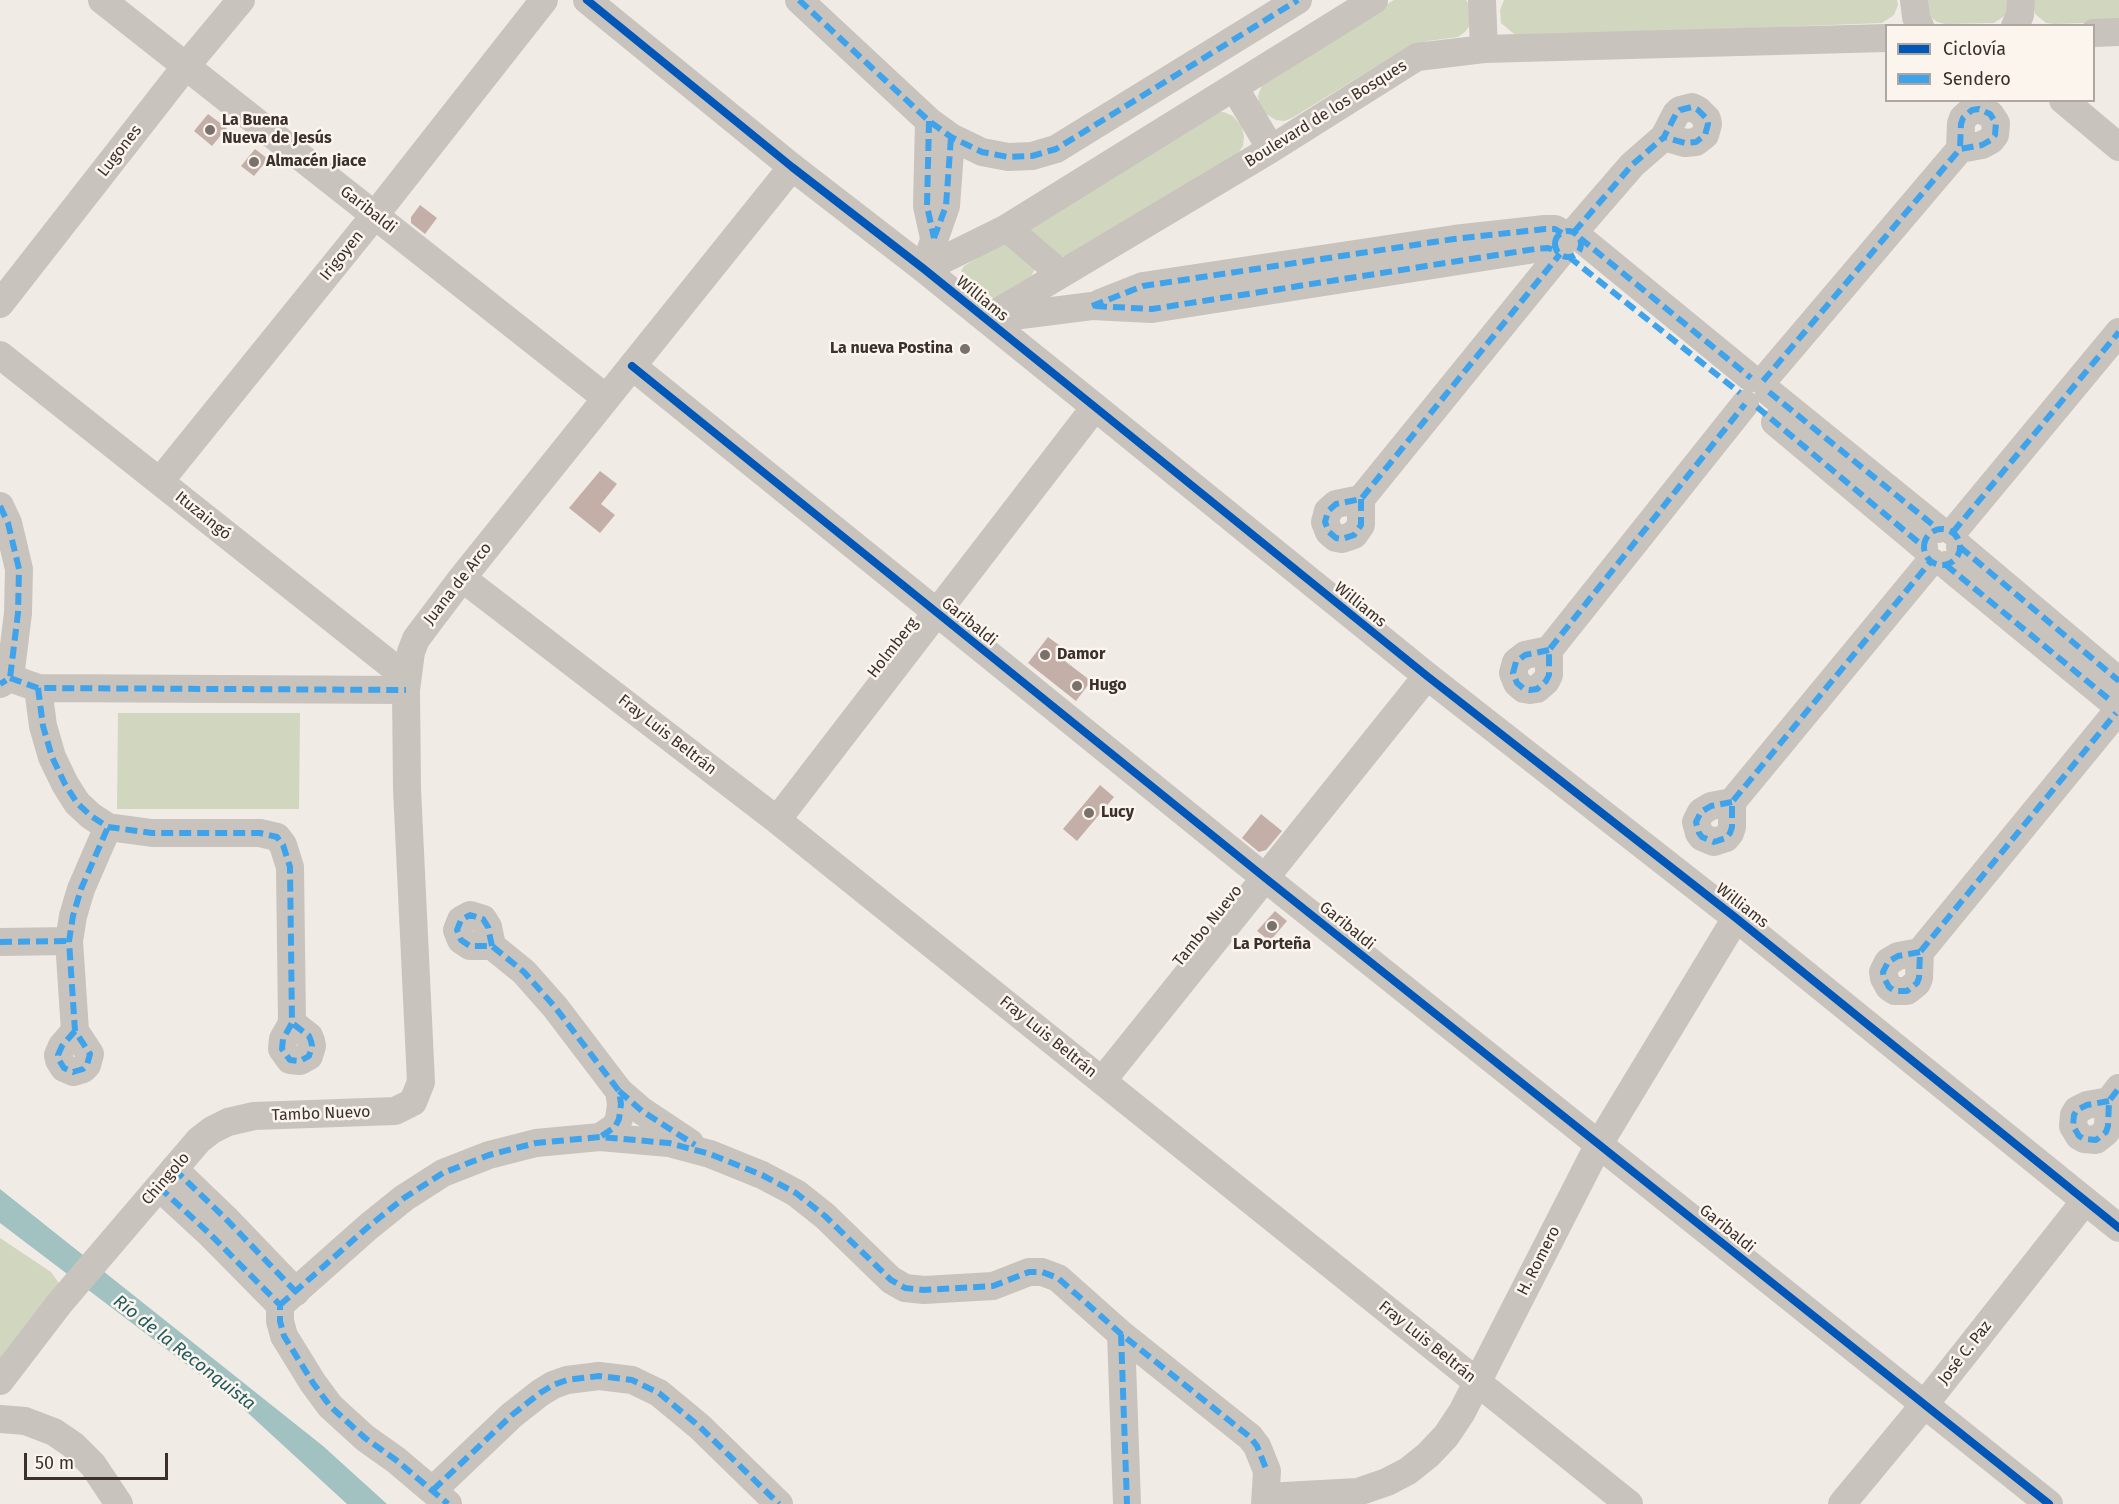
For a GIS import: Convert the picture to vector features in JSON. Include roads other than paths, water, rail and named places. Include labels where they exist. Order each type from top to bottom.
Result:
[{"type":"street","name":"Garibaldi","points":[[102,0],[606,398]]},
{"type":"street","name":"Lugones","points":[[0,303],[186,66],[241,0]]},
{"type":"street","name":"Irigoyen","points":[[160,481],[375,215],[544,0]]},
{"type":"street","name":"Williams","points":[[587,0],[792,168],[924,269],[1426,676],[1736,918],[2119,1228]]},
{"type":"street","points":[[799,0],[940,129],[982,152],[1008,157],[1032,156],[1056,150],[1298,0]]},
{"type":"street","points":[[924,269],[1007,228],[1374,0]]},
{"type":"street","points":[[1482,0],[1484,49]]},
{"type":"street","points":[[1914,0],[1919,24]]},
{"type":"street","points":[[2016,24],[2020,15],[2021,0]]},
{"type":"street","points":[[2095,33],[2119,32]]},
{"type":"street","name":"Boulevard de los Bosques","points":[[986,319],[1271,149],[1417,57],[1484,49],[1885,38]]},
{"type":"street","points":[[1234,87],[1271,149]]},
{"type":"street","points":[[2065,102],[2119,147]]},
{"type":"street","points":[[924,269],[946,206],[940,129]]},
{"type":"street","points":[[1361,499],[1632,165],[1664,137]]},
{"type":"street","points":[[1549,650],[1754,392],[1960,149]]},
{"type":"street","name":"Juana de Arco","points":[[413,1102],[421,1082],[407,789],[406,684],[411,652],[416,639],[462,578],[792,168]]},
{"type":"street","points":[[1007,228],[1061,274]]},
{"type":"street","points":[[986,319],[1092,306],[1152,309],[1567,244]]},
{"type":"street","points":[[1567,244],[1754,392],[1942,547],[2117,699],[1920,952]]},
{"type":"street","points":[[1732,802],[2119,332]]},
{"type":"street","name":"Ituzaingó","points":[[0,355],[160,481],[406,684]]},
{"type":"street","name":"Garibaldi","points":[[632,366],[1264,877],[2049,1504]]},
{"type":"street","name":"Holmberg","points":[[777,820],[1095,407]]},
{"type":"street","points":[[0,506],[10,530],[19,569],[18,613],[5,681],[38,688],[406,684]]},
{"type":"street","name":"Fray Luis Beltrán","points":[[462,578],[777,820],[1629,1504]]},
{"type":"street","name":"Tambo Nuevo","points":[[1102,1081],[1426,676]]},
{"type":"street","points":[[38,688],[43,726],[52,757],[65,784],[77,803],[108,827],[152,833],[260,833],[277,837],[283,845],[290,867],[292,1023]]},
{"type":"street","points":[[75,1031],[69,941],[73,916],[81,889],[108,827]]},
{"type":"street","name":"H. Romero","points":[[1266,1491],[1358,1492],[1387,1482],[1408,1471],[1446,1436],[1462,1412],[1599,1144],[1736,918]]},
{"type":"street","points":[[0,942],[69,941]]},
{"type":"street","points":[[492,946],[524,972],[555,1006],[619,1091],[642,1111],[677,1136],[710,1154],[762,1175],[796,1193],[825,1216],[891,1280],[905,1288],[924,1290],[993,1286],[1029,1272],[1042,1272],[1058,1278],[1120,1334],[1250,1437],[1257,1446],[1266,1491]]},
{"type":"street","points":[[600,1137],[615,1127],[619,1119],[621,1104],[619,1091]]},
{"type":"street","name":"Tambo Nuevo","points":[[228,1122],[254,1116],[395,1111],[413,1102]]},
{"type":"street","name":"Chingolo","points":[[0,1381],[59,1304],[199,1140],[228,1122]]},
{"type":"street","points":[[710,1154],[669,1143],[600,1137],[536,1143],[489,1155],[443,1173],[386,1212],[288,1299],[280,1321],[285,1336],[313,1383],[330,1406],[365,1438],[441,1497],[512,1415],[540,1393],[567,1380],[599,1376],[632,1380],[659,1393],[700,1427],[779,1504]]},
{"type":"street","points":[[167,1178],[210,1234],[288,1299]]},
{"type":"street","name":"José C. Paz","points":[[1842,1504],[1924,1405],[2085,1201]]},
{"type":"street","points":[[1120,1334],[1127,1504]]},
{"type":"street","points":[[0,1419],[25,1421],[54,1432],[74,1445],[93,1465],[119,1504]]},
{"type":"water","name":"Río de la Reconquista","points":[[0,1189],[323,1446],[387,1504],[347,1504],[236,1402],[0,1223]]},
{"type":"place","name":"La Buena Nueva de Jesús","points":[[210,130]]},
{"type":"place","name":"Almacén Jiace","points":[[254,162]]},
{"type":"place","name":"La nueva Postina","points":[[965,349]]},
{"type":"place","name":"Damor","points":[[1045,655]]},
{"type":"place","name":"Hugo","points":[[1077,686]]},
{"type":"place","name":"Lucy","points":[[1089,813]]},
{"type":"place","name":"La Porteña","points":[[1272,926]]}]
